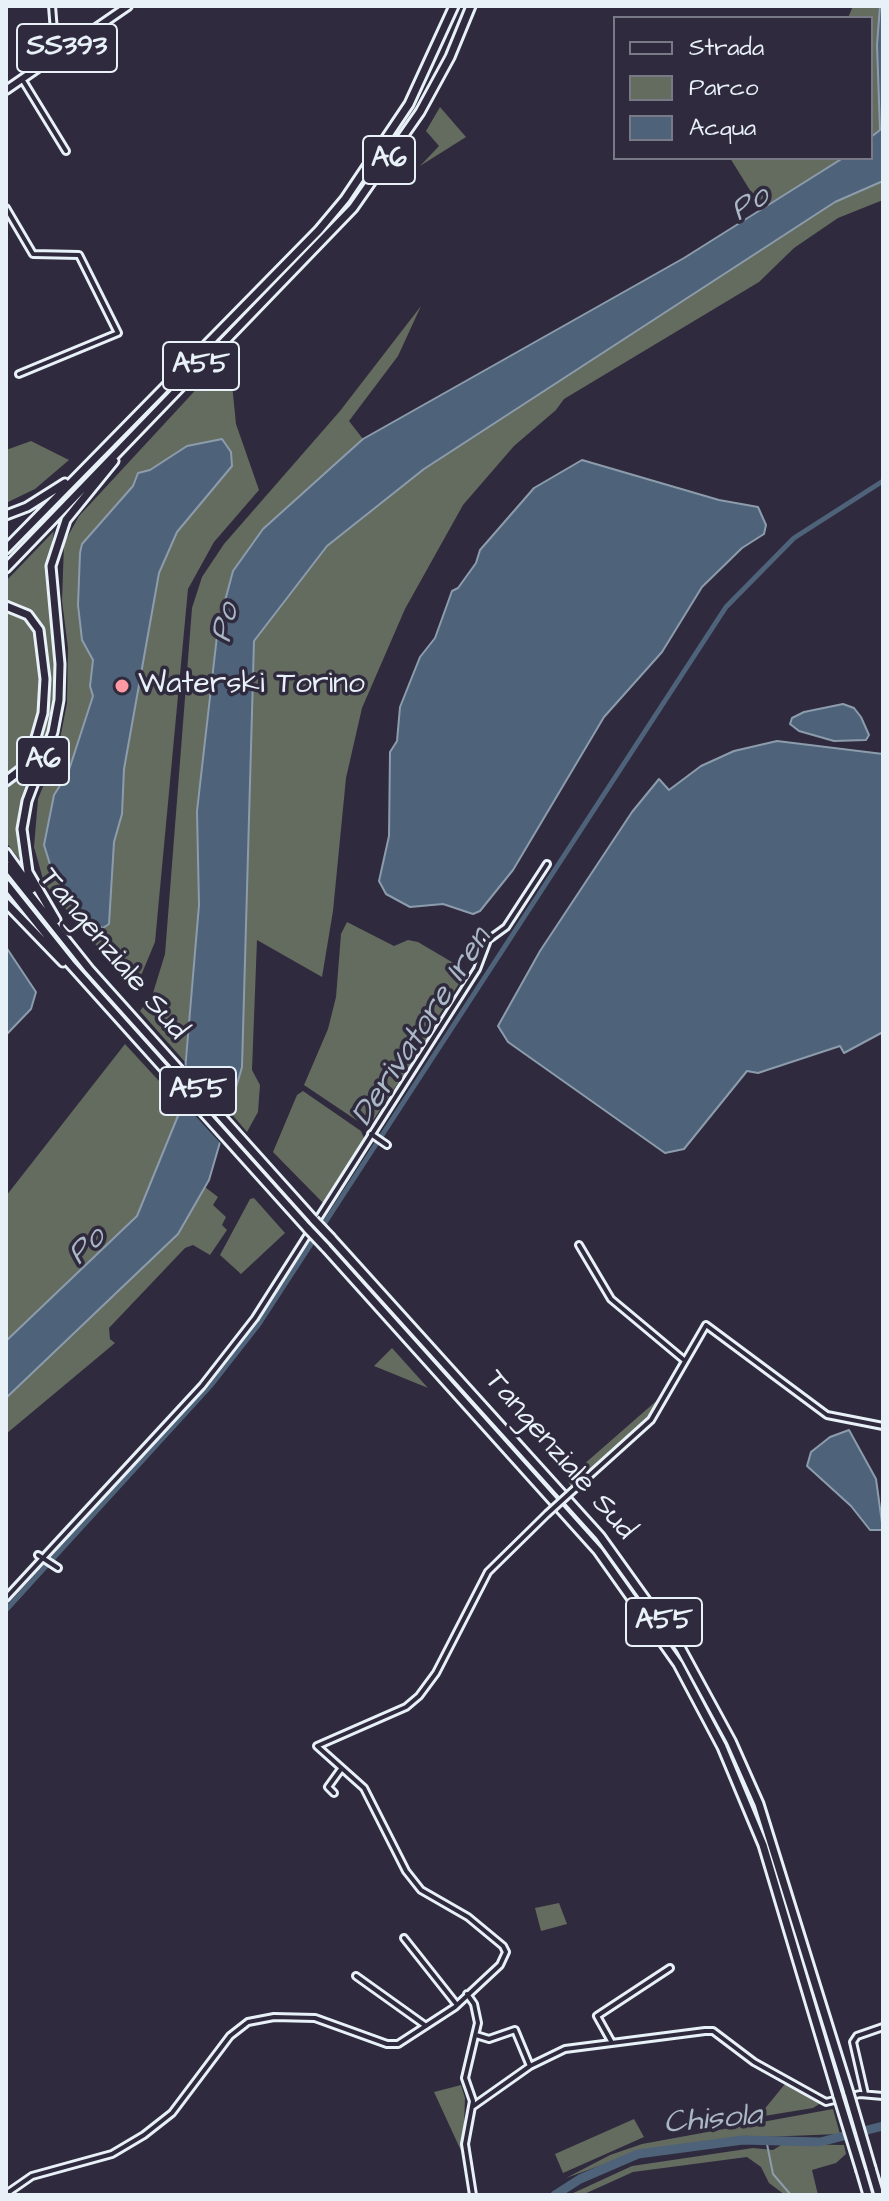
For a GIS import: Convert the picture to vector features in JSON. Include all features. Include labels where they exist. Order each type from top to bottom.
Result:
[{"type":"highway","name":"A6","points":[[266,283],[319,230],[374,160],[418,86],[454,6]]},
{"type":"highway","name":"A6","points":[[274,291],[353,208],[395,151],[438,81],[471,6]]},
{"type":"highway","name":"A55","points":[[6,549],[266,283]]},
{"type":"highway","name":"A55","points":[[6,568],[274,291]]},
{"type":"highway","name":"A6","points":[[89,969],[28,872],[22,829],[25,808],[53,732],[59,700],[51,566],[66,520],[128,440]]},
{"type":"highway","points":[[6,515],[27,507],[74,478]]},
{"type":"highway","points":[[6,606],[28,615],[39,630],[45,679],[43,713],[33,748],[23,768],[6,781]]},
{"type":"highway","points":[[6,853],[56,920]]},
{"type":"highway","name":"Tangenziale Sud","points":[[6,865],[124,1010],[600,1536],[681,1649],[731,1741],[763,1815],[879,2195]]},
{"type":"highway","name":"Tangenziale Sud","points":[[6,884],[119,1020],[598,1551],[678,1664],[722,1747],[763,1845],[868,2195]]},
{"type":"highway","points":[[6,903],[83,978]]},
{"type":"main road","name":"SS393","points":[[6,90],[128,6]]},
{"type":"street","points":[[52,6],[54,31],[71,46]]},
{"type":"street","points":[[22,79],[66,151]]},
{"type":"street","points":[[6,208],[33,254],[79,255],[118,333],[19,374]]},
{"type":"street","points":[[6,1598],[219,1365],[255,1318],[477,969],[488,940],[506,927],[547,864]]},
{"type":"street","points":[[371,1134],[387,1145]]},
{"type":"street","points":[[579,1245],[611,1299],[684,1360]]},
{"type":"street","points":[[6,2194],[32,2176],[112,2154],[144,2135],[172,2113],[230,2036],[248,2022],[274,2017],[315,2018],[387,2044],[398,2044],[457,2005],[494,1972],[506,1952],[481,1926],[421,1890],[406,1871],[372,1800],[353,1776],[317,1746],[406,1707],[419,1696],[436,1673],[488,1572],[651,1420],[684,1360],[709,1325],[752,1362],[827,1415],[883,1426]]},
{"type":"street","points":[[43,1556],[58,1568]]},
{"type":"street","points":[[334,1793],[328,1787],[341,1769]]},
{"type":"street","points":[[404,1938],[457,2005]]},
{"type":"street","points":[[611,2041],[597,2016],[670,1968]]},
{"type":"street","points":[[356,1976],[427,2026]]},
{"type":"street","points":[[467,1994],[477,2016],[476,2035],[465,2072],[472,2107],[465,2144],[473,2195]]},
{"type":"street","points":[[865,2094],[853,2042],[857,2036],[883,2027]]},
{"type":"street","points":[[476,2035],[489,2039],[515,2030],[530,2066]]},
{"type":"street","points":[[472,2107],[530,2066],[565,2049],[713,2031],[754,2062],[826,2102],[865,2094],[883,2096]]},
{"type":"green space","points":[[853,6],[880,6],[877,45],[880,130],[873,135],[873,16],[849,16]]},
{"type":"green space","points":[[440,107],[466,137],[420,166],[439,146],[426,131]]},
{"type":"green space","points":[[731,160],[840,160],[818,177],[761,208]]},
{"type":"green space","points":[[883,181],[883,200],[838,218],[794,248],[759,282],[564,399],[556,410],[514,446],[463,505],[405,609],[362,708],[346,778],[333,911],[322,977],[257,940],[252,1070],[260,1085],[258,1112],[247,1132],[229,1111],[242,1067],[254,641],[327,546],[424,469],[835,202]]},
{"type":"green space","points":[[421,306],[398,356],[349,421],[363,439],[263,529],[218,627],[197,811],[199,905],[185,1062],[140,1011],[153,993],[165,954],[192,608],[202,577],[224,544],[340,411]]},
{"type":"green space","name":"Waterski Torino","points":[[224,365],[232,384],[236,424],[259,490],[214,542],[188,589],[155,942],[140,978],[127,982],[44,883],[34,847],[38,799],[58,749],[67,703],[68,648],[62,601],[64,543],[79,516],[215,369]]},
{"type":"green space","points":[[31,441],[69,460],[35,489],[6,503],[6,450]]},
{"type":"green space","points":[[54,531],[46,578],[56,661],[55,698],[47,739],[22,805],[19,859],[6,842],[6,785],[21,776],[36,750],[46,709],[48,652],[44,632],[33,615],[6,602],[6,581]]},
{"type":"green space","points":[[6,609],[22,616],[32,626],[38,641],[41,674],[40,700],[28,748],[17,769],[6,776]]},
{"type":"green space","points":[[347,922],[394,946],[408,940],[418,942],[467,971],[436,1020],[434,1029],[368,1128],[304,1085],[328,1029],[336,997],[341,934]]},
{"type":"green space","points":[[125,1044],[182,1106],[137,1216],[6,1341],[6,1196]]},
{"type":"green space","points":[[303,1091],[361,1131],[364,1138],[324,1204],[273,1152],[297,1095]]},
{"type":"green space","points":[[205,1187],[218,1197],[213,1205],[226,1217],[222,1225],[227,1230],[210,1255],[193,1245],[185,1248],[109,1328],[110,1339],[115,1343],[6,1434],[6,1398],[178,1234]]},
{"type":"green space","points":[[254,1198],[285,1233],[241,1274],[220,1255],[250,1199]]},
{"type":"green space","points":[[392,1348],[428,1388],[374,1366]]},
{"type":"green space","points":[[662,1396],[655,1411],[571,1487],[567,1479]]},
{"type":"green space","points":[[559,1903],[567,1924],[541,1931],[535,1908]]},
{"type":"green space","points":[[785,2084],[821,2103],[813,2108],[758,2117]]},
{"type":"green space","points":[[461,2085],[465,2098],[463,2155],[434,2092]]},
{"type":"green space","points":[[833,2109],[840,2134],[738,2138],[643,2150],[566,2178],[610,2155],[642,2144]]},
{"type":"green space","points":[[634,2119],[644,2137],[563,2173],[555,2154]]},
{"type":"green space","points":[[783,2144],[844,2145],[846,2154],[836,2163],[812,2170],[818,2195],[785,2195],[769,2183],[761,2167],[747,2157],[633,2172],[582,2195],[569,2195],[632,2166],[753,2148],[773,2150]]},
{"type":"water","name":"Po","points":[[880,6],[883,6],[883,181],[835,202],[424,469],[327,546],[254,641],[242,1067],[209,1180],[178,1234],[6,1398],[6,1341],[137,1216],[182,1106],[199,905],[197,811],[218,627],[233,571],[263,529],[363,439],[684,258],[840,160],[873,160],[873,135],[880,130],[877,45]]},
{"type":"water","points":[[222,439],[231,452],[232,466],[177,532],[159,573],[124,769],[122,814],[114,842],[109,924],[103,928],[93,924],[67,896],[53,874],[44,845],[54,795],[68,773],[93,696],[90,686],[93,660],[82,640],[78,605],[82,544],[133,486],[138,473],[150,470],[187,446]]},
{"type":"water","points":[[582,460],[719,500],[758,507],[766,525],[764,534],[742,548],[702,587],[662,652],[604,717],[513,870],[480,911],[473,914],[443,904],[410,907],[386,894],[379,881],[389,836],[390,752],[397,741],[400,707],[420,657],[435,638],[452,591],[458,588],[476,563],[480,550],[534,488]]},
{"type":"water","points":[[843,704],[854,708],[861,717],[869,735],[866,740],[834,741],[799,731],[790,724],[792,718],[804,712]]},
{"type":"water","points":[[777,741],[883,754],[883,1032],[844,1053],[840,1046],[758,1073],[747,1071],[684,1149],[665,1153],[508,1042],[498,1026],[540,951],[632,812],[659,779],[669,790],[701,766],[734,751]]},
{"type":"water","points":[[6,947],[36,992],[31,1009],[6,1035]]},
{"type":"water","points":[[849,1430],[876,1479],[883,1530],[870,1530],[851,1506],[807,1466],[811,1452],[830,1437]]},
{"type":"pier","points":[[181,1061],[232,1117],[223,1146],[178,1097]]},
{"type":"waterway","name":"Derivatore Iren","points":[[6,1610],[212,1384],[259,1324],[726,607],[794,538],[883,481]]},
{"type":"waterway","name":"Chisola","points":[[555,2195],[580,2179],[638,2154],[743,2140],[820,2142],[883,2126]]},
{"type":"waterway","points":[[766,2139],[773,2174],[791,2195]]},
{"type":"place","name":"Waterski Torino","points":[[122,686]]}]
